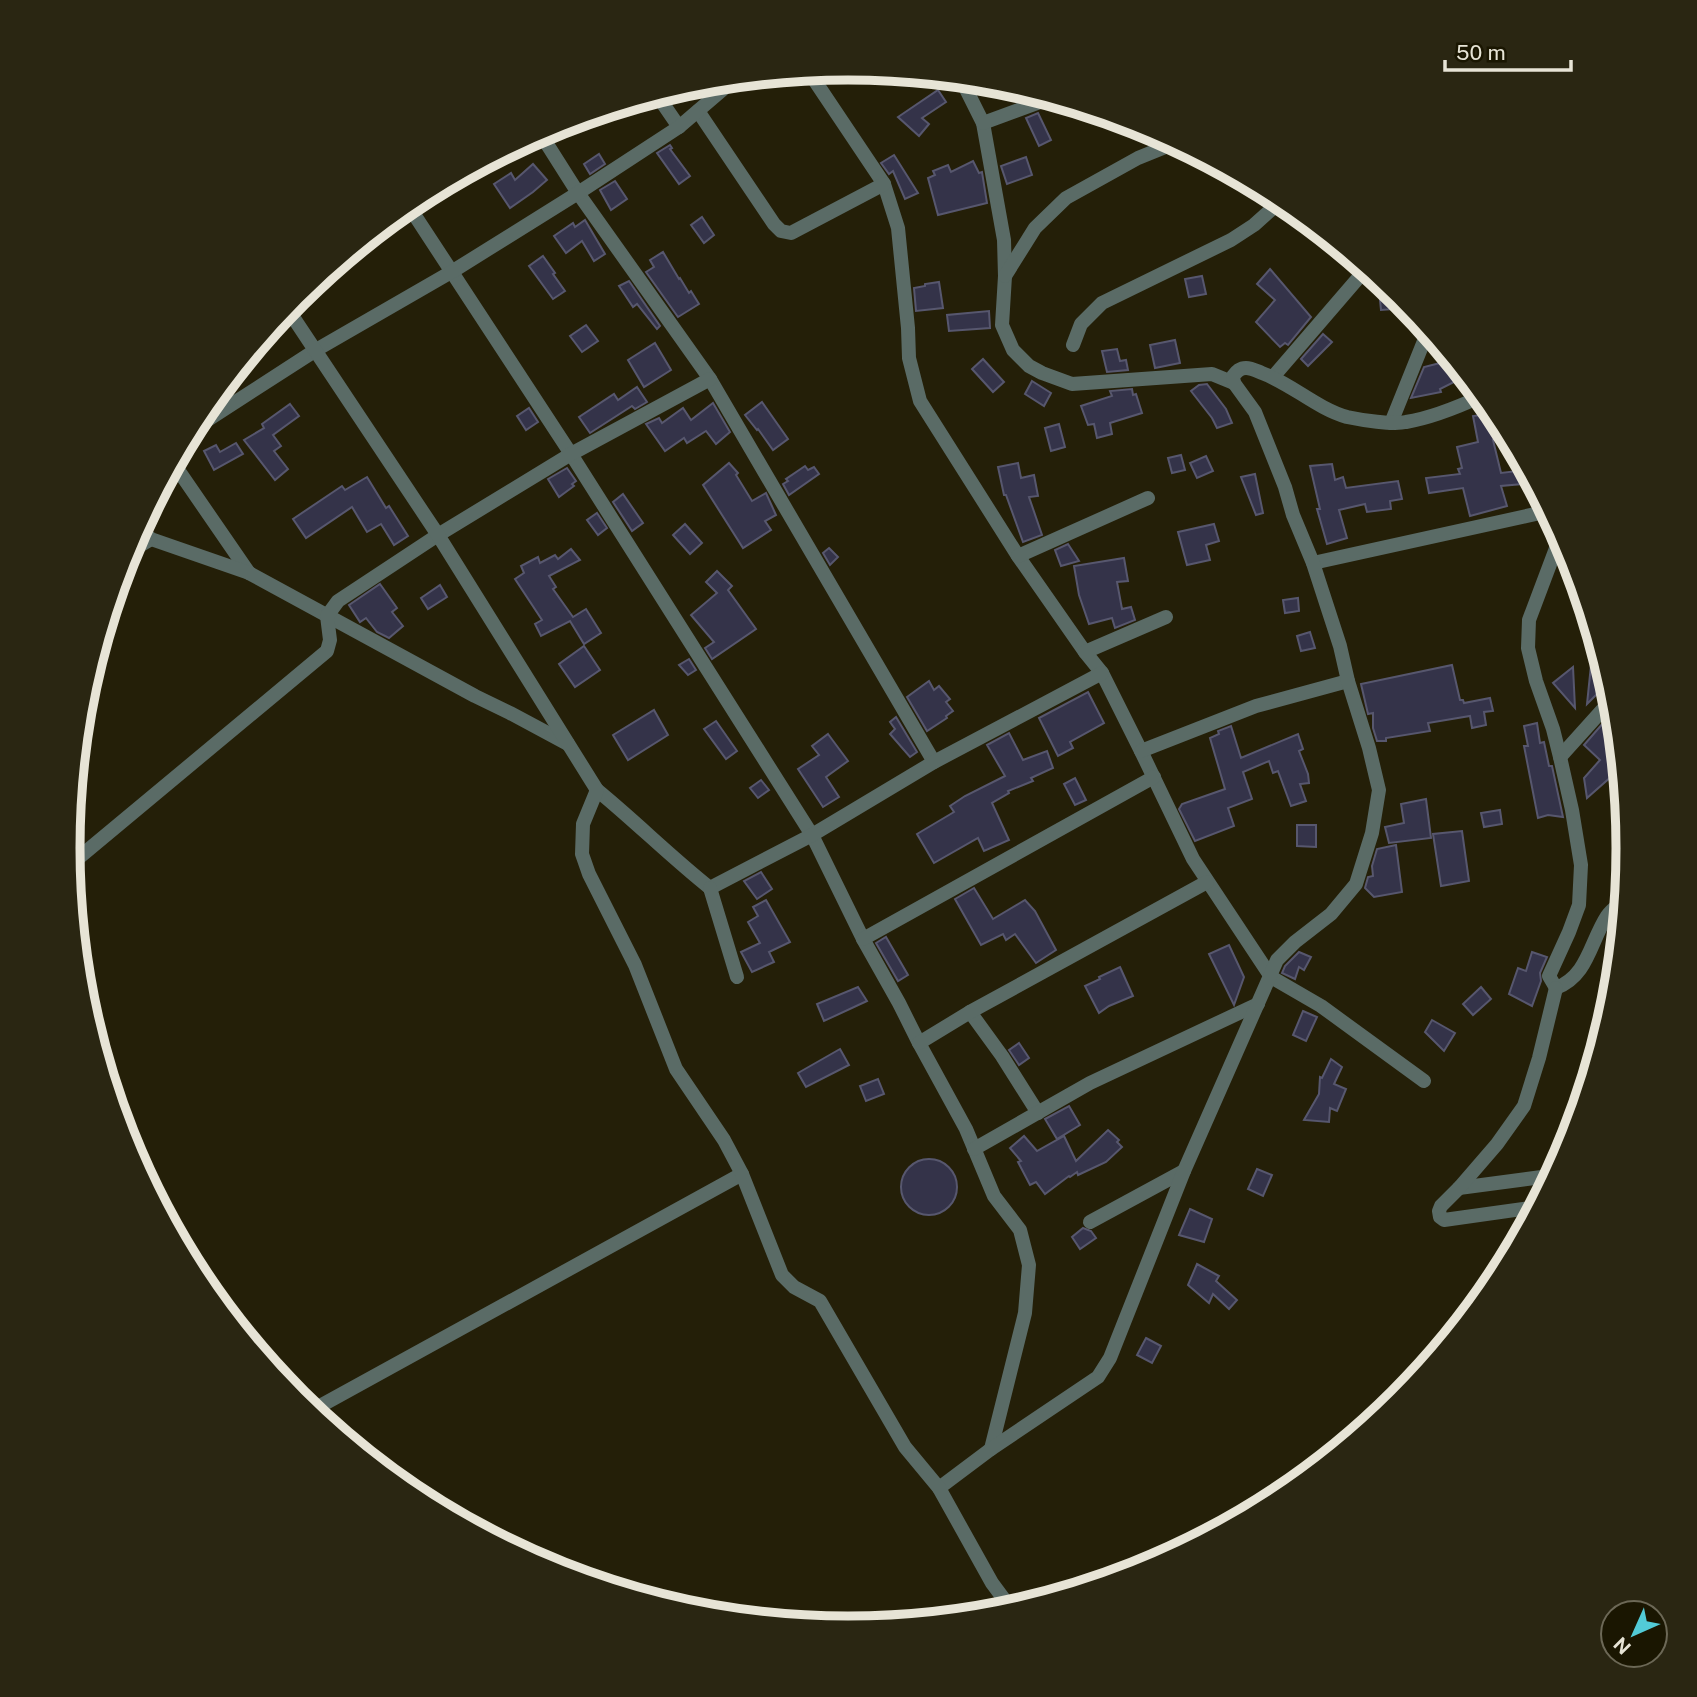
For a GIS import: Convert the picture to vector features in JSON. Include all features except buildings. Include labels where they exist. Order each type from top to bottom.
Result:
[{"type":"street","points":[[815,81],[884,184],[898,228],[909,358],[920,401],[1018,556],[1102,673],[1208,882],[1271,977],[1321,1006],[1424,1081]]},
{"type":"street","points":[[966,90],[983,123],[1004,240],[1002,325],[1013,350],[1042,373],[1072,384],[1212,374],[1234,383]]},
{"type":"street","points":[[215,415],[316,350],[453,271],[578,193],[679,127],[721,91]]},
{"type":"street","points":[[663,104],[679,127]]},
{"type":"street","points":[[983,123],[1033,104]]},
{"type":"street","points":[[698,111],[781,231],[791,233],[884,184]]},
{"type":"street","points":[[546,143],[578,193],[710,379],[934,762]]},
{"type":"street","points":[[1004,276],[1035,228],[1066,198],[1162,148]]},
{"type":"street","points":[[1073,345],[1081,324],[1102,303],[1231,240],[1273,208]]},
{"type":"street","points":[[415,215],[571,454],[811,835],[863,939],[954,1105],[994,1196],[1020,1230],[1029,1265],[1025,1313],[991,1449]]},
{"type":"street","points":[[1273,377],[1360,276]]},
{"type":"street","points":[[294,317],[438,535],[597,790],[710,887],[737,977]]},
{"type":"street","points":[[1391,423],[1424,340]]},
{"type":"street","points":[[939,1488],[991,1449],[1098,1377],[1110,1358],[1184,1171],[1277,960],[1331,914],[1356,884],[1372,832],[1379,790],[1370,748],[1348,681],[1340,646],[1285,486],[1255,412],[1234,383],[1233,376],[1238,370],[1248,368],[1273,377],[1320,405],[1347,417],[1391,423],[1405,422],[1472,401]]},
{"type":"street","points":[[80,856],[327,650],[330,640],[327,616],[338,601],[438,535],[571,454],[710,379]]},
{"type":"street","points":[[179,472],[249,573]]},
{"type":"street","points":[[1018,556],[1148,498]]},
{"type":"street","points":[[1312,563],[1539,513]]},
{"type":"street","points":[[147,537],[249,573],[568,744]]},
{"type":"street","points":[[144,544],[151,540]]},
{"type":"street","points":[[1527,1208],[1444,1220],[1439,1212],[1441,1206],[1497,1144],[1524,1106],[1556,988],[1549,976],[1579,905],[1581,865],[1573,810],[1553,729],[1528,648],[1529,620],[1555,549]]},
{"type":"street","points":[[1085,652],[1166,617]]},
{"type":"street","points":[[710,887],[811,835],[934,762],[1102,673]]},
{"type":"street","points":[[1141,751],[1256,706],[1348,681]]},
{"type":"street","points":[[1560,757],[1604,709]]},
{"type":"street","points":[[863,939],[1154,777]]},
{"type":"street","points":[[597,790],[583,824],[582,854],[635,965],[676,1069],[724,1140],[742,1174],[782,1275],[794,1287],[820,1301],[905,1447],[939,1488],[992,1583],[1005,1600]]},
{"type":"street","points":[[919,1044],[970,1012],[1208,882]]},
{"type":"street","points":[[1556,988],[1573,979],[1588,956],[1609,913],[1614,909]]},
{"type":"street","points":[[974,1149],[1090,1083],[1258,1004]]},
{"type":"street","points":[[970,1012],[1038,1113]]},
{"type":"street","points":[[1090,1222],[1184,1171]]},
{"type":"street","points":[[320,1406],[742,1174]]},
{"type":"street","points":[[1459,1188],[1542,1178]]}]
